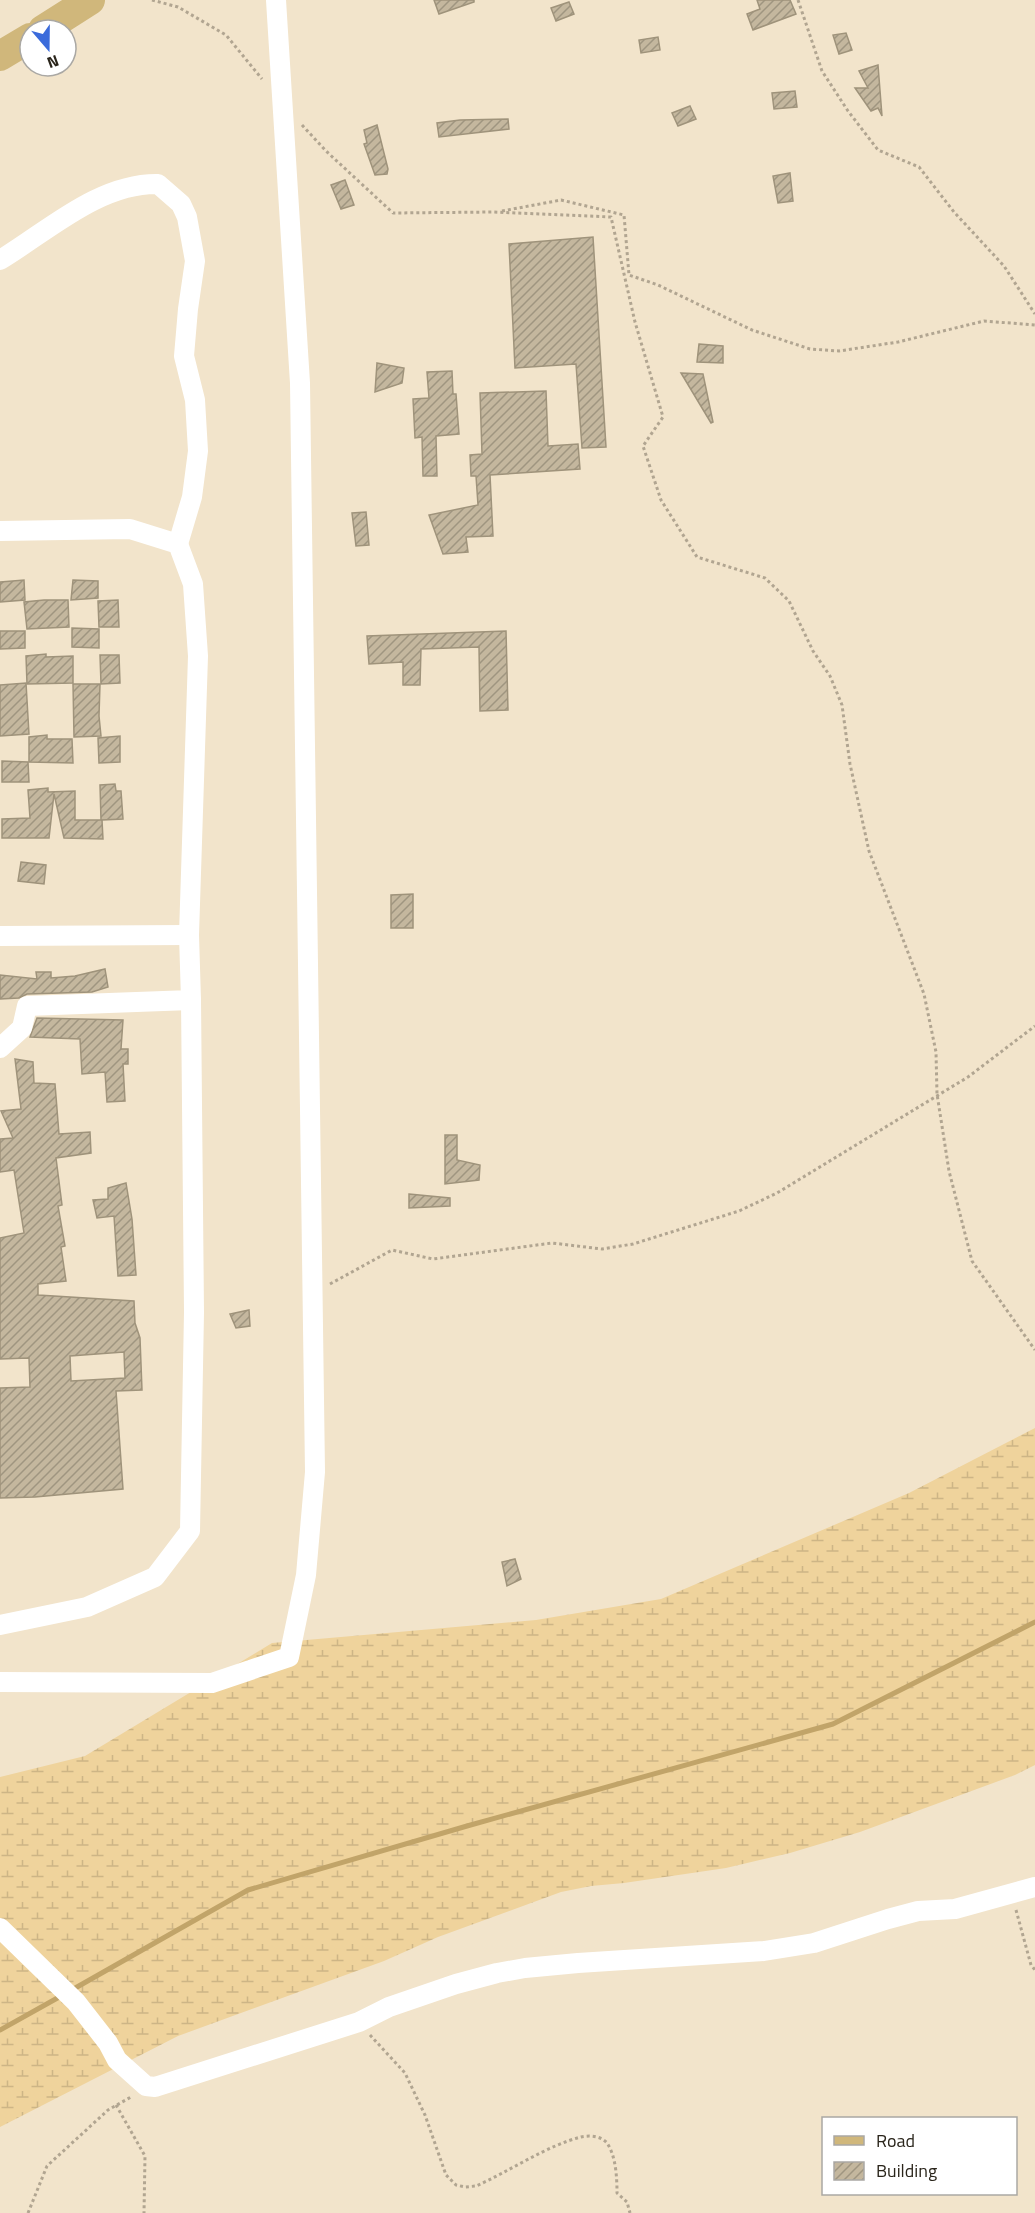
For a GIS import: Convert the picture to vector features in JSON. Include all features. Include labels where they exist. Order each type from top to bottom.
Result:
[{"type":"main road","points":[[62,18],[90,0]]},
{"type":"main road","points":[[0,56],[18,45]]},
{"type":"street","points":[[0,1682],[212,1683],[289,1657],[306,1575],[315,1472],[300,383],[276,0]]},
{"type":"street","points":[[0,260],[84,205],[128,187],[158,184],[182,204],[195,261],[184,356],[195,400],[198,451],[192,497],[178,544],[193,584],[198,656],[189,935],[194,1312],[190,1531],[155,1577],[87,1607],[0,1625]]},
{"type":"street","points":[[0,531],[130,529],[178,544]]},
{"type":"street","points":[[0,936],[189,935]]},
{"type":"street","points":[[0,1048],[22,1028],[27,1006],[191,1000]]},
{"type":"street","points":[[0,1928],[76,2002],[108,2043],[117,2060],[146,2086],[155,2086],[358,2022],[389,2007],[496,1973],[578,1963],[764,1951],[814,1943],[864,1925],[918,1911],[955,1909],[1035,1887]]},
{"type":"path","points":[[152,0],[177,7],[226,35],[282,103],[326,151],[393,213],[494,212],[611,217],[635,322],[663,417],[643,446],[661,500],[697,557],[765,578],[789,601],[813,651],[830,676],[842,705],[850,764],[869,851],[924,994],[936,1052],[937,1094],[949,1171],[972,1261],[1035,1350]]},
{"type":"path","points":[[798,0],[822,71],[848,111],[878,150],[919,167],[954,212],[1004,266],[1035,314]]},
{"type":"path","points":[[494,212],[561,200],[624,215],[629,275],[658,285],[752,330],[810,349],[839,351],[897,342],[984,321],[1035,325]]},
{"type":"path","points":[[313,1294],[392,1250],[433,1259],[552,1243],[602,1249],[633,1244],[740,1211],[825,1165],[968,1077],[1035,1026]]},
{"type":"path","points":[[1011,1894],[1031,1965],[1035,1970]]},
{"type":"path","points":[[358,2022],[405,2073],[425,2115],[446,2175],[456,2185],[476,2186],[564,2143],[583,2137],[596,2136],[606,2142],[612,2156],[617,2193],[627,2202],[630,2213]]},
{"type":"path","points":[[28,2213],[47,2166],[108,2110],[143,2090],[155,2086]]},
{"type":"path","points":[[116,2105],[146,2156],[144,2213]]},
{"type":"green space","points":[[1035,1428],[1035,1765],[1015,1775],[860,1832],[790,1853],[726,1868],[561,1892],[438,1937],[384,1961],[178,2036],[0,2127],[0,1777],[85,1756],[272,1643],[536,1620],[661,1599],[909,1493]]},
{"type":"building","points":[[434,0],[474,0],[474,2],[439,14]]},
{"type":"building","points":[[757,0],[790,0],[796,14],[753,30],[747,14],[760,9]]},
{"type":"building","points":[[569,2],[574,14],[556,21],[551,8]]},
{"type":"building","points":[[846,33],[852,50],[839,54],[833,35]]},
{"type":"building","points":[[658,37],[660,50],[641,53],[639,40]]},
{"type":"building","points":[[878,65],[882,116],[878,108],[871,111],[855,88],[868,88],[859,71]]},
{"type":"building","points":[[795,91],[797,107],[774,109],[772,93]]},
{"type":"building","points":[[690,106],[696,119],[678,126],[672,113]]},
{"type":"building","points":[[508,119],[509,129],[439,137],[437,123]]},
{"type":"building","points":[[377,125],[388,169],[387,174],[375,175],[364,144],[367,143],[364,130]]},
{"type":"building","points":[[790,173],[793,201],[778,203],[773,176]]},
{"type":"building","points":[[345,180],[354,205],[341,209],[331,185]]},
{"type":"building","points":[[593,237],[606,447],[582,448],[576,364],[515,368],[509,244]]},
{"type":"building","points":[[699,344],[723,346],[723,363],[697,362]]},
{"type":"building","points":[[377,363],[404,368],[402,383],[375,392]]},
{"type":"building","points":[[452,371],[459,434],[436,436],[437,476],[423,476],[422,437],[415,438],[413,399],[429,398],[427,372]]},
{"type":"building","points":[[681,373],[703,374],[713,422],[711,423]]},
{"type":"building","points":[[546,391],[548,446],[578,444],[580,469],[490,475],[493,536],[466,537],[468,552],[443,554],[429,515],[478,505],[476,476],[471,476],[470,455],[482,454],[480,393]]},
{"type":"building","points":[[366,512],[369,545],[356,546],[352,513]]},
{"type":"building","points":[[24,580],[25,600],[0,602],[0,582]]},
{"type":"building","points":[[73,580],[98,581],[98,598],[71,600]]},
{"type":"building","points":[[68,600],[69,627],[27,629],[24,602]]},
{"type":"building","points":[[118,600],[119,627],[99,627],[98,601]]},
{"type":"building","points":[[72,628],[99,629],[99,648],[72,647]]},
{"type":"building","points":[[0,631],[25,631],[25,648],[0,649]]},
{"type":"building","points":[[506,631],[508,710],[480,711],[479,647],[421,649],[420,685],[403,685],[403,662],[369,664],[367,636]]},
{"type":"building","points":[[46,654],[46,657],[73,656],[73,683],[27,684],[26,656]]},
{"type":"building","points":[[100,655],[119,655],[120,683],[101,684]]},
{"type":"building","points":[[26,683],[29,734],[0,736],[0,685]]},
{"type":"building","points":[[73,684],[100,684],[101,736],[74,737]]},
{"type":"building","points":[[47,735],[47,739],[72,739],[73,763],[29,762],[29,737]]},
{"type":"building","points":[[120,736],[120,762],[99,763],[98,738]]},
{"type":"building","points":[[2,761],[28,762],[29,782],[2,782]]},
{"type":"building","points":[[115,784],[116,791],[121,791],[123,819],[102,820],[103,839],[64,838],[54,794],[49,838],[2,838],[2,819],[30,818],[28,790],[48,788],[48,792],[75,791],[75,820],[101,820],[100,785]]},
{"type":"building","points":[[21,862],[46,865],[44,884],[18,881]]},
{"type":"building","points":[[413,894],[413,928],[391,928],[391,895]]},
{"type":"building","points":[[105,969],[108,987],[92,992],[27,994],[19,998],[0,999],[0,975],[37,979],[36,972],[51,972],[51,978],[75,976]]},
{"type":"building","points":[[37,1018],[123,1020],[121,1049],[128,1049],[128,1064],[123,1064],[125,1101],[107,1102],[105,1072],[82,1074],[80,1039],[30,1037]]},
{"type":"building","points":[[15,1059],[33,1062],[34,1083],[55,1084],[59,1134],[90,1132],[91,1153],[56,1158],[62,1205],[58,1206],[65,1246],[61,1247],[66,1281],[38,1284],[38,1295],[134,1301],[135,1323],[140,1338],[142,1390],[116,1391],[123,1489],[0,1498],[0,1388],[30,1387],[29,1358],[0,1359],[0,1238],[24,1233],[14,1170],[0,1172],[0,1139],[13,1138],[1,1111],[21,1109]],"holes":[[[124,1352],[125,1378],[71,1381],[70,1356]]]},
{"type":"building","points":[[445,1135],[457,1135],[457,1160],[480,1165],[479,1180],[445,1184]]},
{"type":"building","points":[[126,1183],[132,1219],[136,1275],[118,1276],[114,1216],[97,1218],[93,1200],[108,1199],[108,1188]]},
{"type":"building","points":[[409,1194],[450,1198],[450,1206],[409,1208]]},
{"type":"building","points":[[249,1310],[250,1326],[236,1328],[230,1314]]},
{"type":"building","points":[[515,1559],[521,1579],[507,1586],[502,1562]]},
{"type":"waterway","points":[[70,1991],[248,1890],[833,1724],[1035,1622]]},
{"type":"waterway","points":[[0,2030],[61,1996]]}]
